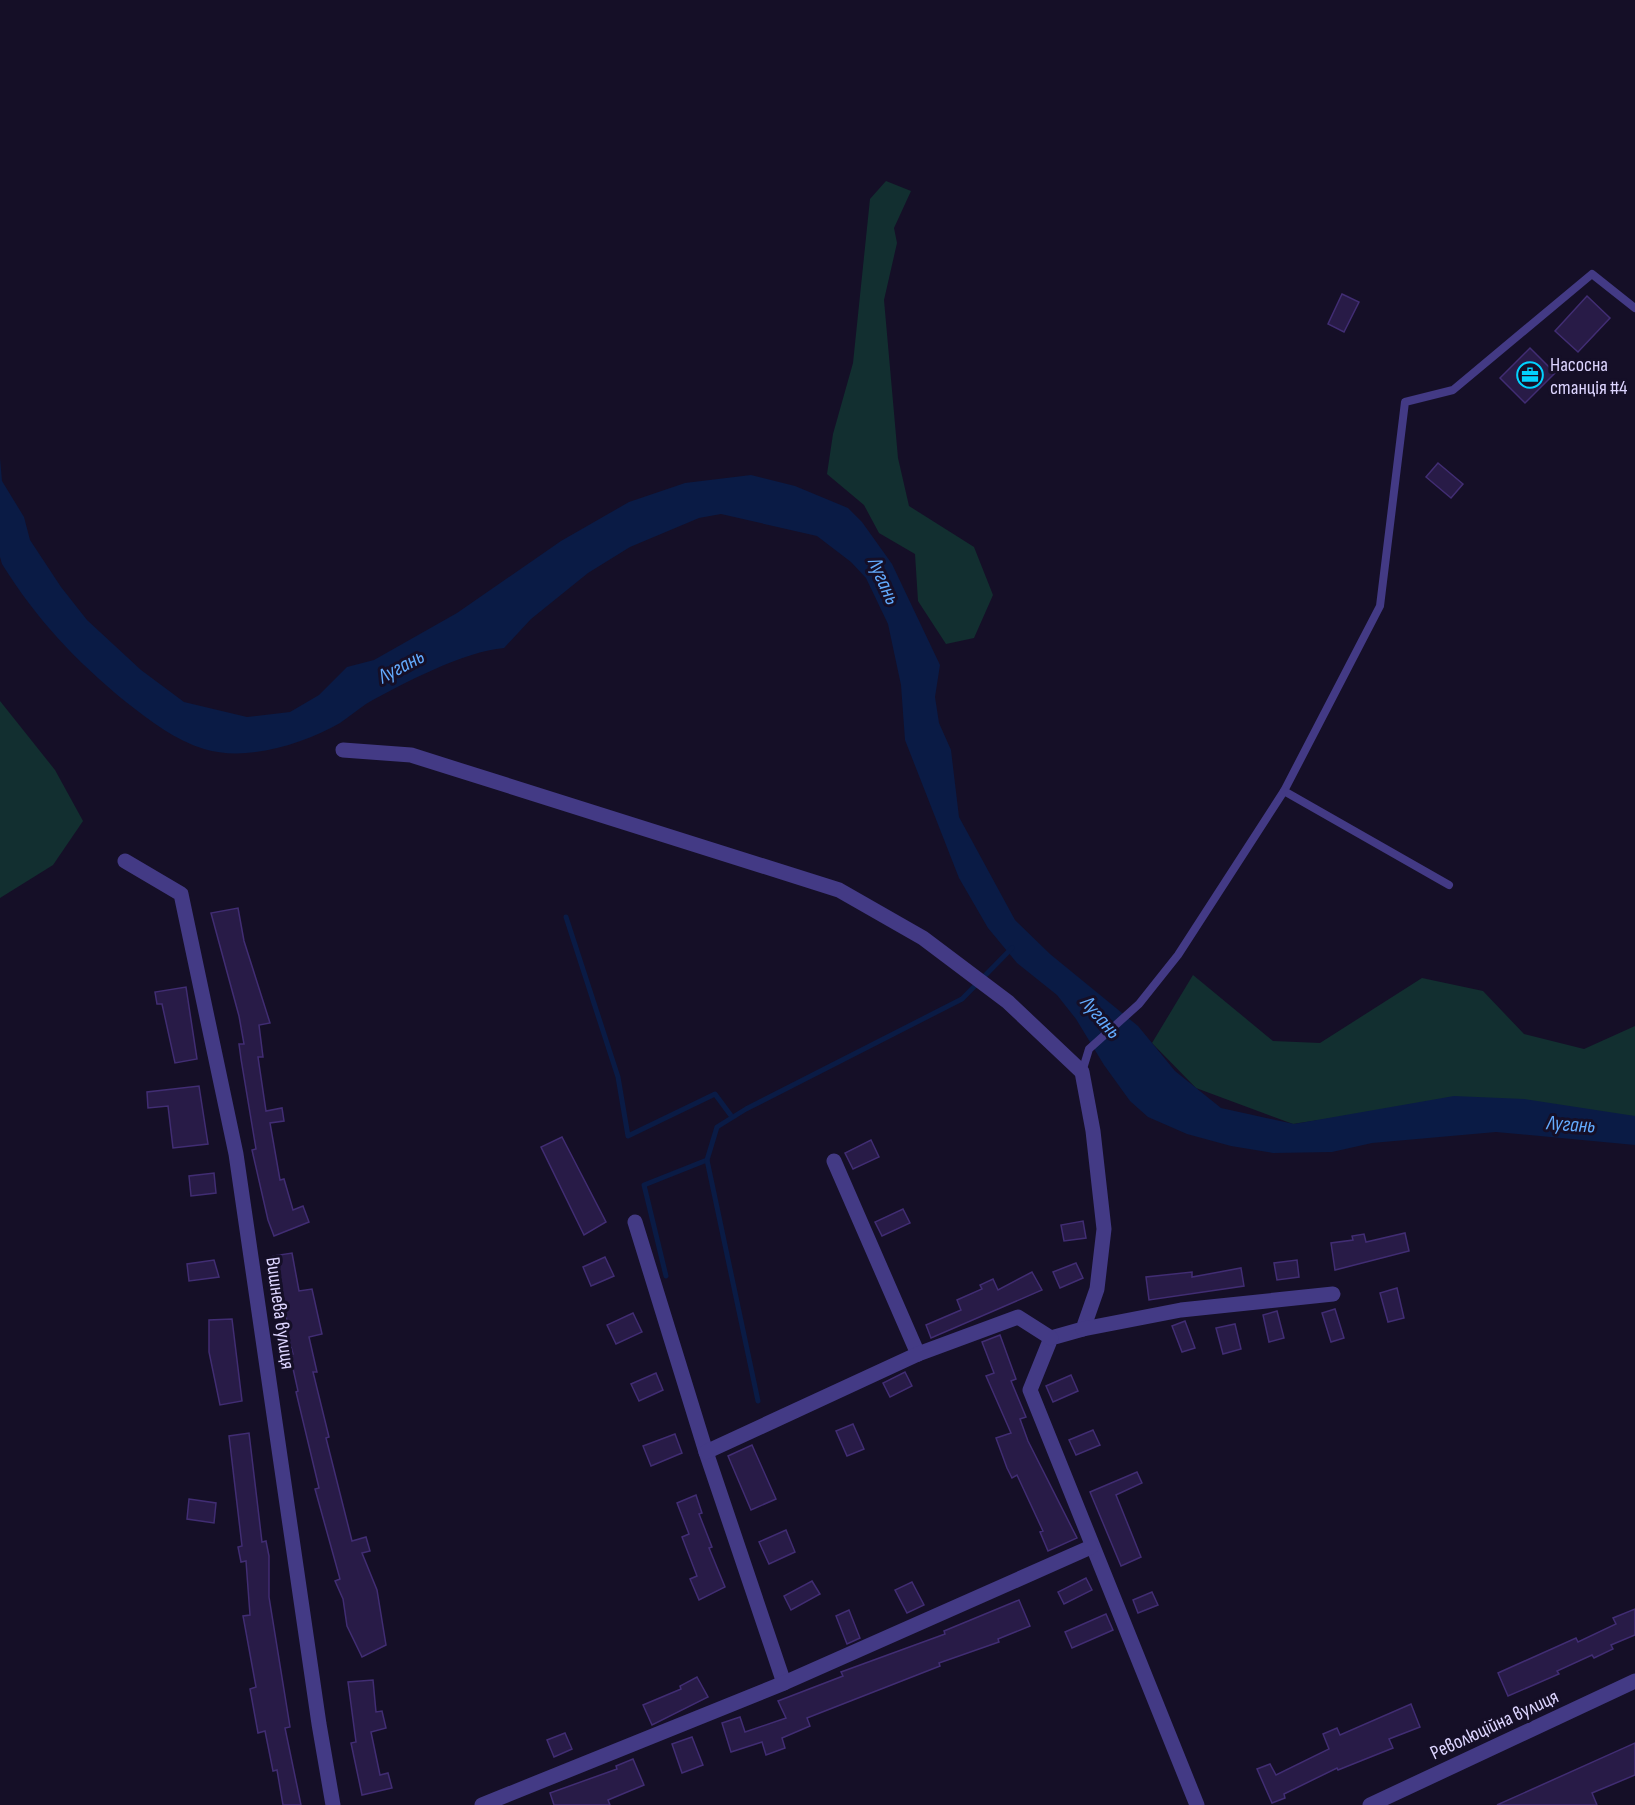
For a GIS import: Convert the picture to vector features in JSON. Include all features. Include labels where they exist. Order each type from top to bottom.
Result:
[{"type":"street","points":[[343,750],[411,754],[839,890],[924,938],[1008,1002],[1082,1072],[1093,1131],[1104,1229],[1097,1289],[1083,1329]]},
{"type":"street","name":"Вишнева вулиця","points":[[125,861],[181,894],[236,1154],[317,1712],[333,1805]]},
{"type":"street","points":[[834,1161],[918,1354]]},
{"type":"street","points":[[635,1221],[706,1452],[784,1683]]},
{"type":"street","points":[[706,1452],[918,1354],[1018,1317],[1051,1338],[1083,1329],[1181,1310],[1333,1294]]},
{"type":"street","points":[[1051,1338],[1030,1390],[1091,1547],[1197,1805]]},
{"type":"street","points":[[482,1805],[784,1683],[1091,1547]]},
{"type":"street","name":"Революційна вулиця","points":[[1370,1805],[1635,1682]]},
{"type":"lane","points":[[1082,1072],[1089,1049],[1139,1004],[1178,955],[1284,791],[1380,606],[1405,402],[1453,390],[1592,274],[1635,308]]},
{"type":"lane","points":[[1284,791],[1449,885]]},
{"type":"green space","points":[[886,181],[911,191],[894,228],[897,243],[884,300],[898,458],[909,506],[974,547],[993,595],[974,638],[946,644],[918,601],[915,554],[879,533],[864,505],[827,474],[833,434],[853,363],[870,199]]},
{"type":"green space","points":[[0,701],[55,770],[83,821],[53,865],[0,898]]},
{"type":"green space","points":[[1193,975],[1273,1041],[1320,1043],[1422,978],[1483,991],[1524,1034],[1584,1049],[1635,1026],[1635,1116],[1366,1113],[1293,1124],[1196,1088],[1152,1043]]},
{"type":"water","name":"Лугань","points":[[0,458],[2,481],[24,517],[30,540],[61,587],[87,620],[141,670],[184,702],[247,717],[290,712],[319,695],[347,667],[374,660],[457,613],[561,541],[629,502],[685,483],[751,475],[795,486],[848,508],[862,522],[892,564],[940,665],[935,697],[939,723],[951,750],[959,817],[1015,920],[1050,954],[1138,1026],[1175,1071],[1221,1108],[1294,1124],[1454,1096],[1524,1099],[1635,1116],[1635,1145],[1496,1132],[1372,1143],[1332,1152],[1273,1153],[1231,1146],[1187,1134],[1148,1117],[1130,1101],[1104,1065],[1076,1019],[1057,995],[1017,963],[988,928],[959,878],[905,740],[901,685],[888,624],[866,578],[851,562],[817,536],[721,514],[699,518],[630,547],[588,573],[531,619],[504,648],[471,655],[415,678],[366,704],[340,723],[309,738],[256,752],[221,752],[204,749],[183,741],[135,709],[74,655],[29,603],[2,564],[0,557]]},
{"type":"building","points":[[1342,294],[1359,302],[1344,332],[1328,324]]},
{"type":"building","points":[[1587,296],[1610,318],[1578,352],[1555,331]]},
{"type":"building","points":[[1530,348],[1555,373],[1525,403],[1500,378]]},
{"type":"building","points":[[1438,463],[1463,484],[1451,498],[1426,477]]},
{"type":"building","points":[[238,908],[244,941],[270,1023],[259,1025],[263,1057],[258,1057],[266,1111],[282,1108],[284,1121],[270,1123],[280,1180],[284,1179],[293,1210],[303,1206],[309,1222],[274,1236],[268,1220],[252,1150],[256,1149],[239,1044],[244,1044],[239,1016],[211,913]]},
{"type":"building","points":[[186,987],[197,1059],[175,1063],[162,1004],[157,1004],[155,992]]},
{"type":"building","points":[[199,1086],[208,1144],[173,1148],[168,1106],[148,1108],[147,1092]]},
{"type":"building","points":[[562,1137],[606,1222],[584,1235],[541,1147]]},
{"type":"building","points":[[871,1140],[879,1157],[853,1169],[845,1153]]},
{"type":"building","points":[[214,1173],[216,1193],[191,1196],[189,1176]]},
{"type":"building","points":[[903,1209],[910,1223],[882,1236],[875,1222]]},
{"type":"building","points":[[1083,1221],[1086,1238],[1064,1241],[1061,1225]]},
{"type":"building","points":[[1405,1233],[1409,1251],[1335,1270],[1331,1243],[1353,1240],[1352,1236],[1364,1234],[1366,1242]]},
{"type":"building","points":[[292,1253],[299,1291],[312,1289],[322,1334],[309,1337],[317,1372],[313,1372],[329,1437],[326,1438],[352,1541],[366,1537],[370,1551],[362,1553],[377,1590],[386,1645],[362,1657],[347,1626],[343,1599],[335,1581],[340,1579],[315,1489],[319,1488],[296,1392],[298,1391],[290,1355],[293,1354],[285,1325],[288,1325],[273,1256]]},
{"type":"building","points":[[605,1257],[614,1276],[591,1286],[583,1267]]},
{"type":"building","points":[[214,1260],[219,1277],[189,1281],[187,1264]]},
{"type":"building","points":[[1297,1260],[1299,1277],[1277,1280],[1274,1263]]},
{"type":"building","points":[[1076,1263],[1083,1278],[1060,1288],[1053,1272]]},
{"type":"building","points":[[1241,1268],[1244,1286],[1149,1300],[1146,1277],[1192,1272],[1192,1277]]},
{"type":"building","points":[[1032,1272],[1042,1290],[931,1338],[926,1325],[961,1310],[957,1300],[982,1289],[980,1285],[993,1279],[998,1290]]},
{"type":"building","points":[[1397,1288],[1404,1318],[1388,1322],[1380,1293]]},
{"type":"building","points":[[1335,1309],[1344,1338],[1331,1342],[1322,1313]]},
{"type":"building","points":[[1277,1311],[1284,1338],[1269,1342],[1263,1315]]},
{"type":"building","points":[[633,1313],[642,1332],[616,1344],[607,1325]]},
{"type":"building","points":[[232,1319],[242,1401],[220,1405],[209,1352],[209,1320]]},
{"type":"building","points":[[1185,1321],[1195,1348],[1182,1352],[1172,1326]]},
{"type":"building","points":[[1235,1324],[1241,1349],[1223,1354],[1216,1328]]},
{"type":"building","points":[[1000,1335],[1016,1379],[1011,1381],[1026,1417],[1020,1419],[1028,1441],[1077,1538],[1048,1551],[1040,1532],[1043,1531],[1017,1475],[1012,1478],[996,1438],[1011,1433],[986,1376],[994,1373],[982,1342]]},
{"type":"building","points":[[905,1372],[912,1386],[890,1397],[883,1383]]},
{"type":"building","points":[[656,1373],[663,1390],[639,1401],[631,1384]]},
{"type":"building","points":[[1071,1375],[1078,1391],[1053,1402],[1046,1386]]},
{"type":"building","points":[[853,1424],[864,1449],[847,1456],[836,1431]]},
{"type":"building","points":[[1093,1430],[1100,1445],[1076,1455],[1069,1440]]},
{"type":"building","points":[[249,1433],[262,1542],[266,1541],[269,1556],[269,1597],[290,1727],[285,1728],[301,1805],[283,1805],[277,1770],[273,1771],[265,1731],[258,1733],[250,1689],[256,1687],[243,1616],[250,1615],[246,1561],[241,1562],[238,1547],[242,1546],[229,1436]]},
{"type":"building","points":[[675,1434],[682,1453],[651,1466],[643,1446]]},
{"type":"building","points":[[752,1445],[776,1499],[751,1510],[728,1456]]},
{"type":"building","points":[[1137,1472],[1142,1483],[1116,1495],[1141,1557],[1121,1566],[1090,1492]]},
{"type":"building","points":[[696,1495],[702,1513],[699,1514],[712,1547],[709,1548],[725,1587],[699,1600],[690,1579],[697,1576],[682,1537],[689,1534],[677,1503]]},
{"type":"building","points":[[189,1499],[216,1503],[214,1523],[187,1519]]},
{"type":"building","points":[[786,1530],[795,1552],[769,1564],[759,1542]]},
{"type":"building","points":[[1086,1578],[1092,1590],[1064,1604],[1058,1592]]},
{"type":"building","points":[[812,1581],[820,1594],[791,1610],[784,1596]]},
{"type":"building","points":[[912,1582],[924,1605],[907,1613],[895,1590]]},
{"type":"building","points":[[1152,1592],[1158,1605],[1138,1613],[1133,1600]]},
{"type":"building","points":[[1019,1600],[1030,1626],[998,1639],[999,1642],[939,1663],[940,1666],[807,1718],[810,1726],[782,1738],[785,1748],[766,1755],[762,1742],[731,1752],[722,1723],[740,1717],[745,1732],[786,1718],[778,1701],[843,1676],[841,1672],[945,1634],[944,1631]]},
{"type":"building","points":[[1635,1609],[1635,1635],[1611,1645],[1613,1649],[1594,1658],[1592,1655],[1557,1671],[1559,1674],[1508,1696],[1498,1673],[1576,1638],[1578,1642],[1616,1624],[1613,1618]]},
{"type":"building","points":[[849,1610],[860,1638],[847,1644],[836,1616]]},
{"type":"building","points":[[1106,1614],[1113,1630],[1072,1648],[1065,1632]]},
{"type":"building","points":[[697,1677],[708,1697],[652,1725],[643,1705],[681,1689],[680,1686]]},
{"type":"building","points":[[373,1680],[376,1712],[382,1711],[386,1728],[371,1732],[380,1775],[388,1773],[392,1788],[362,1795],[351,1743],[356,1742],[348,1682]]},
{"type":"building","points":[[1411,1704],[1420,1727],[1389,1739],[1393,1748],[1338,1770],[1337,1768],[1284,1794],[1285,1798],[1272,1803],[1257,1769],[1270,1764],[1276,1775],[1329,1749],[1323,1734],[1337,1728],[1340,1735]]},
{"type":"building","points":[[565,1733],[572,1749],[554,1757],[547,1740]]},
{"type":"building","points":[[692,1737],[703,1765],[682,1773],[672,1744]]},
{"type":"building","points":[[1635,1743],[1635,1775],[1592,1793],[1597,1805],[1497,1805]]},
{"type":"building","points":[[633,1759],[644,1785],[608,1800],[610,1805],[554,1805],[550,1793],[617,1769],[616,1766]]},
{"type":"waterway","points":[[566,917],[618,1077],[628,1136],[715,1094],[732,1117]]},
{"type":"waterway","points":[[758,1401],[707,1160],[717,1127],[746,1109],[962,999],[1012,948]]},
{"type":"waterway","points":[[666,1276],[644,1185],[707,1160]]},
{"type":"place","name":"Насосна станція #4","points":[[1530,375]]}]
